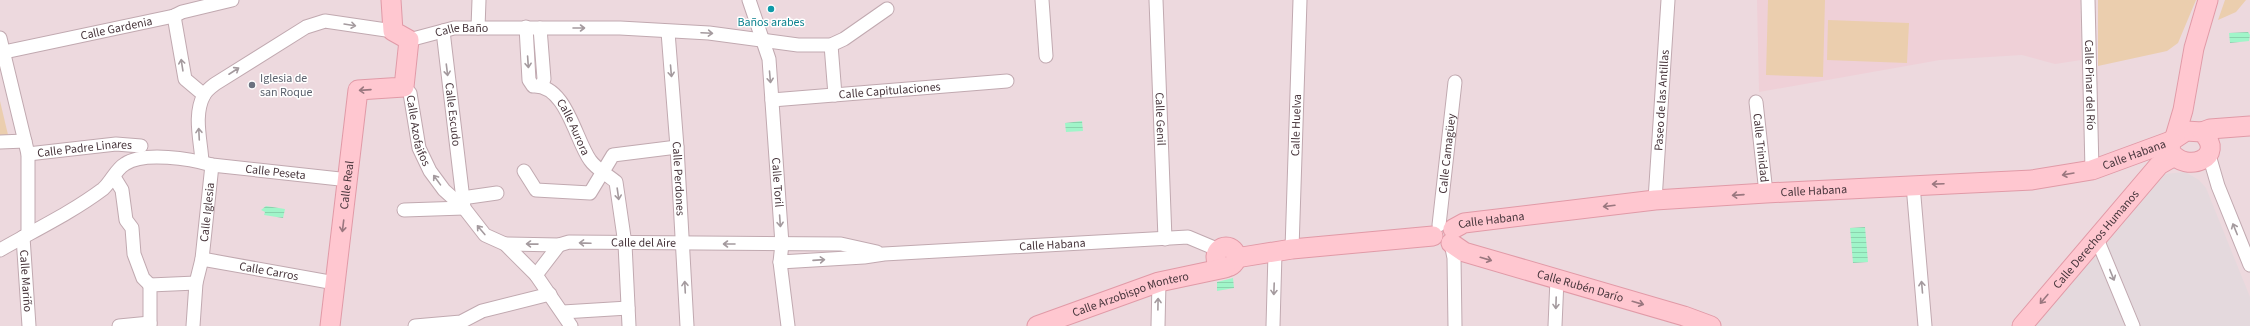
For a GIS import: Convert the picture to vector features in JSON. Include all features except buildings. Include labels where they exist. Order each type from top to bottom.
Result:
[{"type":"street","name":"Calle Gardenia","points":[[2,53],[179,9],[232,0]]},
{"type":"street","name":"Calle Azofaifos","points":[[391,0],[401,36],[404,87],[410,94],[419,148],[430,171],[444,190],[463,203]]},
{"type":"street","points":[[478,28],[479,0]]},
{"type":"street","name":"Calle Toril","points":[[749,0],[769,59],[782,244],[780,262],[788,326]]},
{"type":"street","points":[[1042,0],[1046,56]]},
{"type":"street","name":"Calle Genil","points":[[1156,0],[1165,238]]},
{"type":"street","name":"Calle Huelva","points":[[1273,326],[1284,251],[1300,0]]},
{"type":"street","name":"Paseo de las Antillas","points":[[1655,200],[1668,0]]},
{"type":"street","name":"Calle Pinar del Río","points":[[2088,0],[2092,170]]},
{"type":"street","points":[[2208,0],[2194,48],[2183,110],[2173,145],[2184,162],[2197,162],[2236,133],[2250,127]]},
{"type":"street","points":[[179,9],[185,79],[204,95]]},
{"type":"street","points":[[835,95],[831,45],[844,39],[887,9]]},
{"type":"street","name":"Calle Baño","points":[[204,95],[215,84],[306,27],[325,21],[401,36],[443,31],[454,28],[620,28],[668,32],[709,33],[763,39],[798,45],[831,45]]},
{"type":"street","name":"Calle Aurora","points":[[526,28],[530,80],[533,86],[542,85],[554,93],[565,108],[590,161],[616,182],[625,244],[629,326]]},
{"type":"street","points":[[540,28],[544,79],[542,85]]},
{"type":"street","name":"Calle Escudo","points":[[443,31],[463,203]]},
{"type":"street","name":"Calle Perdones","points":[[668,32],[677,147],[687,326]]},
{"type":"street","name":"Calle Mariño","points":[[0,38],[2,53],[26,147],[24,254],[29,326]]},
{"type":"street","name":"Calle Capitulaciones","points":[[772,100],[1007,81]]},
{"type":"street","name":"Calle Camagüey","points":[[1455,82],[1444,233],[1454,258],[1455,326]]},
{"type":"street","name":"Calle Real","points":[[330,326],[349,180],[358,90],[404,87]]},
{"type":"street","name":"Calle Iglesia","points":[[193,326],[196,284],[202,259],[205,161],[199,133],[200,111],[204,95]]},
{"type":"street","name":"Calle Trinidad","points":[[1756,102],[1766,193]]},
{"type":"street","points":[[2183,110],[2197,131],[2209,138],[2210,152],[2218,186],[2250,265]]},
{"type":"street","points":[[2173,145],[2186,131],[2250,127]]},
{"type":"street","name":"Calle Padre Linares","points":[[0,142],[26,147],[116,144],[145,148]]},
{"type":"street","name":"Calle Habana","points":[[780,262],[864,258],[884,254],[1188,237],[1227,259],[1444,233],[1464,223],[1655,200],[2032,180],[2092,170],[2173,145]]},
{"type":"street","name":"Calle Derechos Humanos","points":[[2022,326],[2087,247],[2097,239],[2159,165],[2173,145]]},
{"type":"street","points":[[524,172],[536,190],[590,193],[613,155],[677,147]]},
{"type":"street","points":[[0,250],[73,210],[105,188],[124,164],[145,148]]},
{"type":"street","name":"Calle Peseta","points":[[145,148],[159,157],[205,161],[349,180]]},
{"type":"street","points":[[114,177],[122,190],[126,220],[132,228],[134,254],[143,278],[150,285],[150,325],[119,326]]},
{"type":"street","points":[[1914,186],[1925,326]]},
{"type":"street","points":[[404,210],[463,203],[497,193]]},
{"type":"street","points":[[463,203],[485,235],[505,244],[536,274],[571,326]]},
{"type":"street","name":"Calle Rubén Darío","points":[[1444,233],[1464,252],[1557,279],[1684,321],[1711,326]]},
{"type":"street","points":[[2097,239],[2133,326]]},
{"type":"street","name":"Calle del Aire","points":[[505,244],[560,245],[569,242],[625,244],[782,244]]},
{"type":"street","name":"Calle Habana","points":[[782,244],[841,244],[884,254]]},
{"type":"street","points":[[536,274],[560,245]]},
{"type":"street","points":[[0,250],[24,254]]},
{"type":"street","name":"Calle Carros","points":[[202,259],[335,283]]},
{"type":"street","name":"Calle Arzobispo Montero","points":[[1040,325],[1227,259]]},
{"type":"street","points":[[1555,326],[1557,279]]},
{"type":"street","points":[[1158,326],[1159,282]]},
{"type":"street","points":[[150,285],[196,284]]},
{"type":"street","points":[[415,326],[461,322],[482,311],[550,294]]},
{"type":"street","points":[[563,312],[628,308]]},
{"type":"shaded area","points":[[0,0],[2250,0],[2250,326],[0,326]]},
{"type":"shaded area","points":[[1757,0],[2080,0],[2081,60],[2055,64],[2022,55],[1940,60],[1759,92]]},
{"type":"shaded area","points":[[1768,0],[1825,0],[1823,77],[1766,75]]},
{"type":"shaded area","points":[[2098,0],[2196,0],[2178,43],[2167,51],[2098,66]]},
{"type":"shaded area","points":[[2225,0],[2246,0],[2236,12],[2218,20]]},
{"type":"shaded area","points":[[1828,20],[1909,23],[1907,63],[1827,60]]},
{"type":"shaded area","points":[[2248,32],[2250,35],[2249,41],[2230,43],[2229,33]]},
{"type":"shaded area","points":[[0,101],[9,139],[0,139]]},
{"type":"shaded area","points":[[1082,121],[1083,131],[1066,132],[1065,123]]},
{"type":"shaded area","points":[[2185,172],[2199,180],[2206,188],[2250,297],[2250,326],[2030,326],[2073,273],[2089,264],[2165,174]]},
{"type":"shaded area","points":[[266,206],[285,209],[283,218],[264,215],[265,212],[261,210]]},
{"type":"shaded area","points":[[1865,227],[1868,262],[1853,263],[1850,228]]},
{"type":"shaded area","points":[[1233,278],[1234,288],[1217,291],[1217,282]]},
{"type":"place","name":"Baños arabes","points":[[771,9]]},
{"type":"place","name":"Iglesia de san Roque","points":[[252,85]]}]
